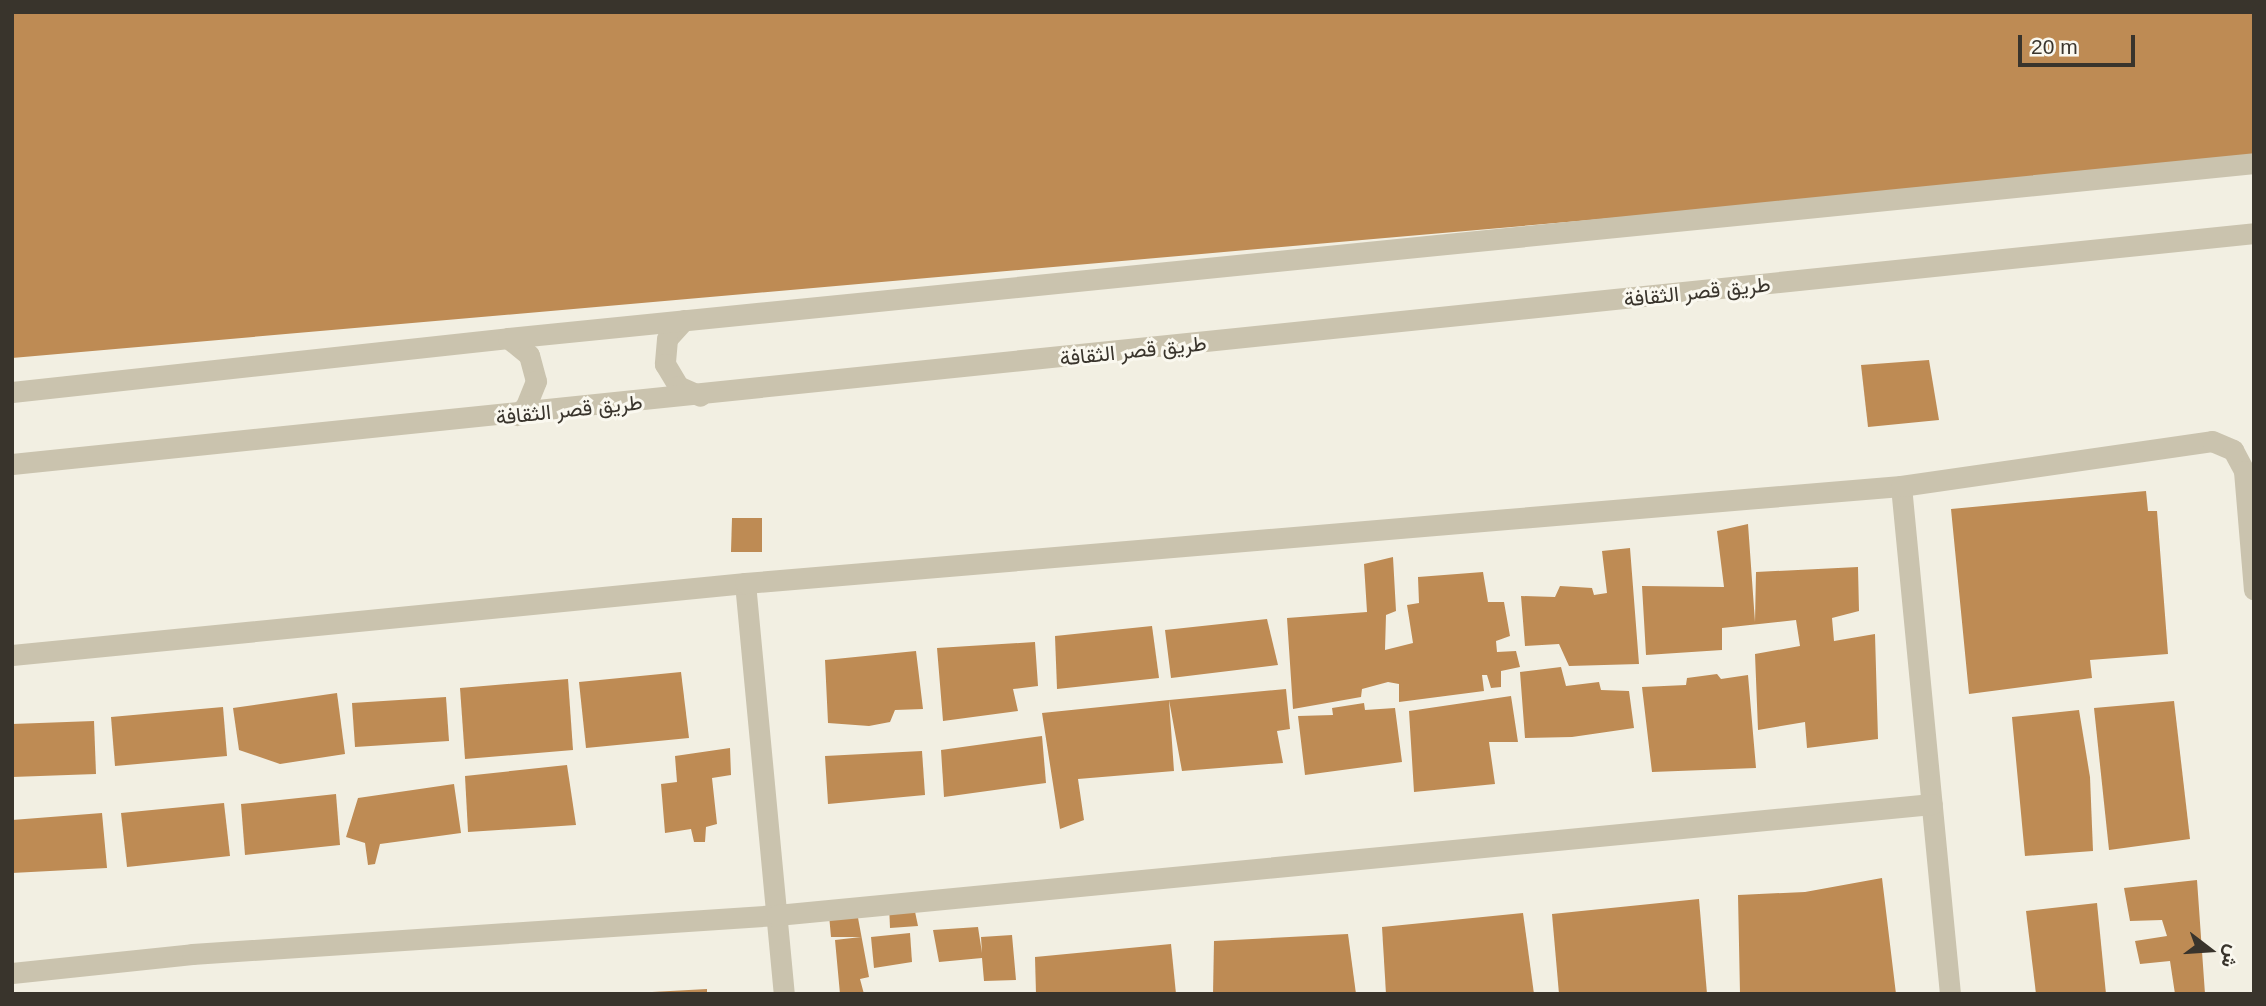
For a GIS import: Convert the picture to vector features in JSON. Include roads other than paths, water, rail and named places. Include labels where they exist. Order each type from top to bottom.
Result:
[{"type":"street","points":[[12,392],[684,320],[2254,163]]},
{"type":"street","name":"طريق قصر الثقافة","points":[[12,464],[517,415],[2254,233]]},
{"type":"street","points":[[684,320],[667,339],[665,364],[678,386],[701,396]]},
{"type":"street","points":[[508,338],[529,355],[536,381],[526,406],[517,415]]},
{"type":"street","points":[[12,655],[745,583],[1902,486],[2212,441],[2233,450],[2244,471],[2254,590]]},
{"type":"street","points":[[1902,486],[1950,994]]},
{"type":"street","points":[[745,583],[784,994]]},
{"type":"street","points":[[12,973],[192,954],[777,915],[1932,804]]}]
